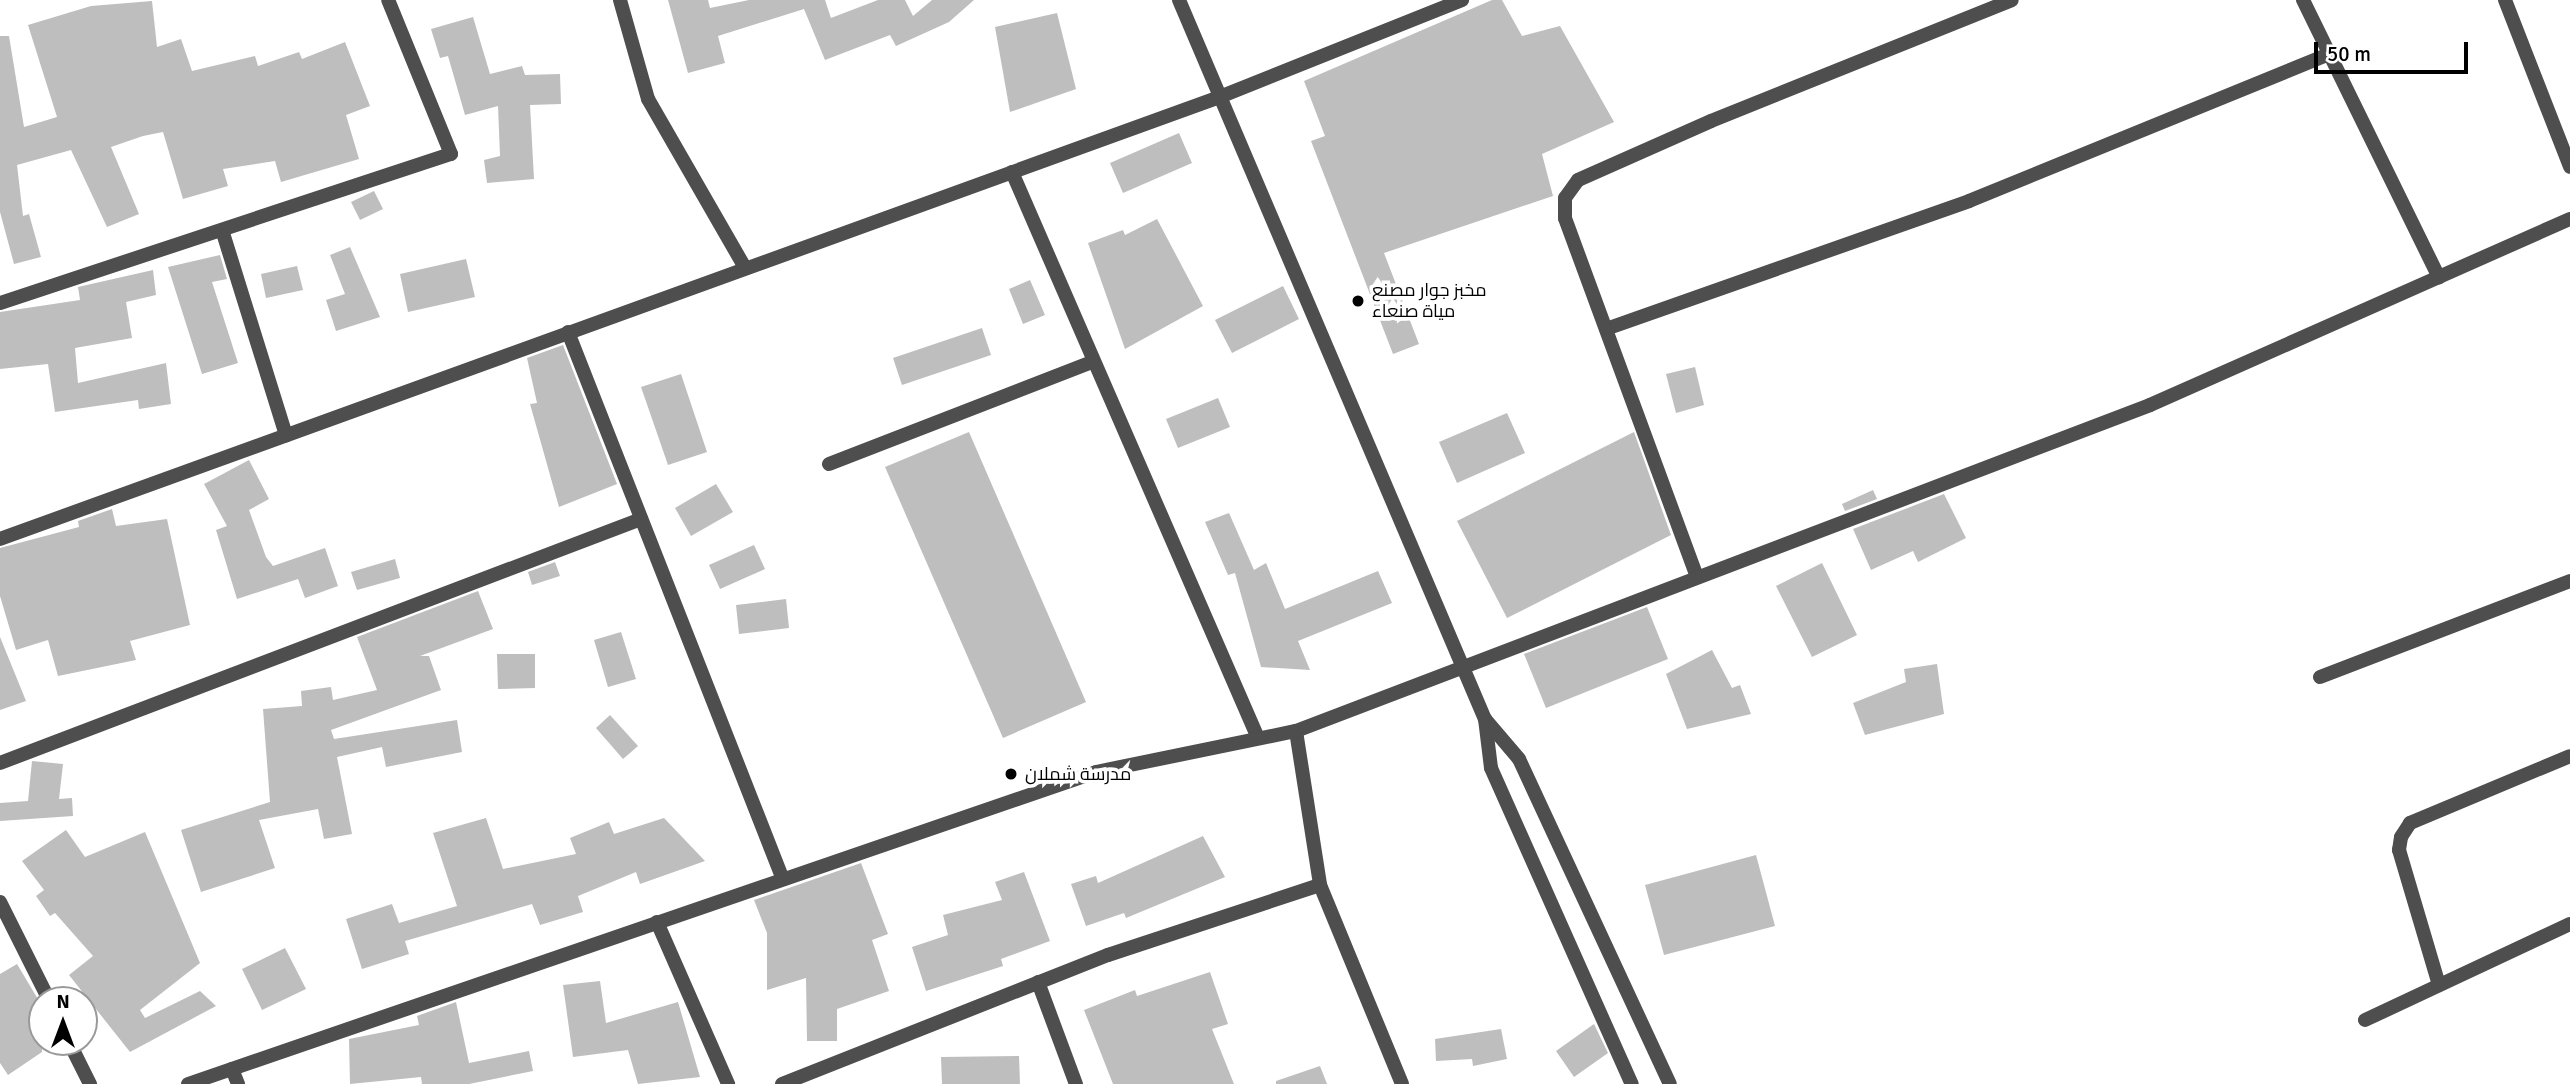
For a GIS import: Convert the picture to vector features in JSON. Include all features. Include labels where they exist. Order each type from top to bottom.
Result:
[{"type":"street","points":[[0,303],[223,233],[452,154],[388,0]]},
{"type":"street","points":[[620,0],[648,99],[745,268]]},
{"type":"street","points":[[1179,0],[1217,98],[1379,457],[1485,719],[1491,768],[1632,1084]]},
{"type":"street","points":[[0,539],[1217,98],[1462,0]]},
{"type":"street","points":[[1697,577],[1565,218],[1565,198],[1577,180],[1992,4],[2012,0]]},
{"type":"street","points":[[2303,0],[2440,277]]},
{"type":"street","points":[[2505,0],[2570,167]]},
{"type":"street","points":[[1606,329],[1969,201],[2329,54]]},
{"type":"street","points":[[1012,172],[1092,362],[1258,738]]},
{"type":"street","points":[[188,1084],[782,877],[1096,772],[1296,731],[1463,665],[2150,405],[2570,219]]},
{"type":"street","points":[[223,233],[286,435]]},
{"type":"street","points":[[568,332],[782,877]]},
{"type":"street","points":[[829,464],[1092,362]]},
{"type":"street","points":[[0,763],[642,519]]},
{"type":"street","points":[[2320,677],[2570,581]]},
{"type":"street","points":[[1485,719],[1519,759],[1670,1084]]},
{"type":"street","points":[[1296,731],[1320,885],[1402,1084]]},
{"type":"street","points":[[2439,985],[2399,850],[2401,837],[2410,823],[2570,756]]},
{"type":"street","points":[[782,1084],[1038,982],[1320,885]]},
{"type":"street","points":[[0,902],[42,986]]},
{"type":"street","points":[[657,922],[728,1084]]},
{"type":"street","points":[[2365,1020],[2570,924]]},
{"type":"street","points":[[1038,982],[1076,1084]]},
{"type":"street","points":[[76,1056],[90,1084]]},
{"type":"street","points":[[232,1069],[237,1084]]},
{"type":"building","points":[[668,0],[708,0],[710,8],[749,0],[825,0],[831,18],[878,0],[905,0],[913,16],[932,0],[974,0],[949,22],[896,46],[890,35],[825,60],[804,9],[718,36],[725,63],[688,73]]},
{"type":"building","points":[[1492,0],[1502,0],[1522,36],[1560,26],[1614,122],[1542,154],[1553,196],[1384,253],[1419,344],[1393,354],[1311,141],[1325,136],[1304,81]]},
{"type":"building","points":[[152,1],[157,47],[181,39],[192,71],[255,56],[258,66],[299,52],[302,59],[345,42],[370,106],[346,115],[359,159],[281,182],[275,161],[223,169],[228,186],[183,199],[163,132],[143,136],[111,147],[139,214],[107,227],[71,150],[17,165],[23,216],[29,214],[41,257],[14,264],[0,212],[0,36],[9,36],[24,127],[57,117],[28,25],[91,6]]},
{"type":"building","points":[[1057,13],[1076,89],[1010,112],[995,27]]},
{"type":"building","points":[[473,17],[490,74],[522,66],[525,75],[560,74],[561,104],[530,105],[534,179],[487,183],[484,160],[500,156],[498,106],[465,115],[448,56],[440,58],[431,29]]},
{"type":"building","points":[[1179,133],[1192,163],[1123,193],[1110,163]]},
{"type":"building","points":[[374,191],[383,209],[360,220],[351,202]]},
{"type":"building","points":[[1157,219],[1203,306],[1125,349],[1088,243],[1123,230],[1125,235]]},
{"type":"building","points":[[350,247],[380,317],[336,331],[326,300],[345,294],[330,255]]},
{"type":"building","points":[[220,255],[227,279],[212,282],[238,363],[202,374],[168,267]]},
{"type":"building","points":[[466,259],[475,297],[408,312],[400,274]]},
{"type":"building","points":[[297,266],[303,290],[266,298],[261,274]]},
{"type":"building","points":[[153,270],[156,295],[126,302],[132,338],[75,348],[78,383],[166,363],[171,404],[139,409],[138,400],[55,412],[48,364],[0,369],[0,312],[80,300],[78,287]]},
{"type":"building","points":[[1030,280],[1045,315],[1023,324],[1009,289]]},
{"type":"building","points":[[1283,286],[1299,319],[1232,353],[1215,320]]},
{"type":"building","points":[[982,328],[991,355],[902,385],[893,358]]},
{"type":"building","points":[[563,345],[617,484],[559,507],[530,404],[537,403],[527,358]]},
{"type":"building","points":[[1695,367],[1704,405],[1676,413],[1666,374]]},
{"type":"building","points":[[681,374],[707,452],[668,465],[641,387]]},
{"type":"building","points":[[1218,398],[1230,427],[1178,448],[1166,419]]},
{"type":"building","points":[[1507,413],[1525,453],[1457,483],[1439,442]]},
{"type":"building","points":[[969,432],[1086,702],[1003,738],[885,467]]},
{"type":"building","points":[[1634,432],[1671,535],[1507,618],[1457,521]]},
{"type":"building","points":[[249,460],[269,499],[249,510],[266,557],[273,566],[325,548],[338,586],[305,598],[298,579],[237,599],[216,530],[227,526],[204,484]]},
{"type":"building","points":[[716,484],[733,512],[691,536],[675,508]]},
{"type":"building","points":[[1873,490],[1877,499],[1845,511],[1842,504]]},
{"type":"building","points":[[1944,494],[1966,538],[1918,562],[1913,551],[1871,570],[1853,529]]},
{"type":"building","points":[[112,509],[116,526],[167,519],[190,625],[130,641],[136,660],[58,676],[48,640],[16,650],[0,596],[0,548],[79,527],[78,521]]},
{"type":"building","points":[[1229,513],[1254,570],[1266,563],[1285,609],[1378,571],[1392,603],[1298,641],[1310,670],[1261,667],[1235,573],[1228,575],[1205,522]]},
{"type":"building","points":[[754,545],[765,569],[720,589],[709,565]]},
{"type":"building","points":[[395,559],[400,578],[357,590],[351,572]]},
{"type":"building","points":[[555,562],[560,576],[532,585],[528,572]]},
{"type":"building","points":[[1822,563],[1857,635],[1812,657],[1776,586]]},
{"type":"building","points":[[478,591],[493,629],[420,656],[429,656],[441,690],[331,730],[334,739],[457,720],[462,752],[386,767],[382,747],[337,757],[352,834],[324,839],[318,809],[259,820],[275,868],[201,892],[181,830],[270,802],[263,709],[302,706],[301,691],[331,687],[333,700],[377,690],[357,637]]},
{"type":"building","points":[[786,599],[789,628],[739,634],[736,605]]},
{"type":"building","points":[[1647,607],[1668,659],[1546,708],[1524,654]]},
{"type":"building","points":[[621,632],[636,679],[608,687],[594,640]]},
{"type":"building","points":[[0,637],[26,701],[0,710]]},
{"type":"building","points":[[1712,650],[1732,688],[1740,685],[1751,714],[1687,729],[1666,674]]},
{"type":"building","points":[[497,654],[535,654],[535,688],[498,689]]},
{"type":"building","points":[[1937,664],[1944,714],[1865,735],[1853,703],[1906,682],[1904,669]]},
{"type":"building","points":[[610,715],[638,746],[623,759],[596,728]]},
{"type":"building","points":[[32,761],[63,764],[59,799],[72,798],[73,816],[0,821],[0,803],[28,801]]},
{"type":"building","points":[[486,818],[503,869],[576,854],[570,838],[609,822],[614,834],[664,818],[705,861],[640,884],[636,872],[578,896],[583,912],[540,925],[532,904],[405,941],[409,954],[362,969],[346,919],[392,904],[399,923],[457,906],[433,833]]},
{"type":"building","points":[[66,830],[85,857],[145,832],[200,963],[140,1010],[145,1018],[200,991],[216,1006],[130,1052],[98,1012],[98,986],[78,986],[69,975],[93,956],[55,913],[50,916],[36,896],[44,890],[22,861]]},
{"type":"building","points":[[1203,836],[1225,877],[1126,918],[1124,913],[1086,926],[1071,884],[1096,876],[1098,883]]},
{"type":"building","points":[[1756,855],[1775,926],[1664,955],[1645,885]]},
{"type":"building","points":[[861,863],[888,934],[872,940],[889,991],[837,1009],[837,1041],[807,1041],[806,978],[767,990],[767,933],[754,900]]},
{"type":"building","points":[[1024,872],[1050,941],[1001,959],[1003,966],[926,991],[912,947],[948,935],[943,915],[1002,900],[995,882]]},
{"type":"building","points":[[285,948],[306,989],[262,1010],[242,969]]},
{"type":"building","points":[[17,964],[30,986],[28,1056],[36,1056],[8,1075],[0,1063],[0,974]]},
{"type":"building","points":[[1210,972],[1228,1024],[1212,1029],[1234,1084],[1113,1084],[1084,1010],[1135,990],[1137,996]]},
{"type":"building","points":[[600,981],[606,1023],[678,1002],[700,1077],[638,1084],[628,1050],[573,1057],[563,985]]},
{"type":"building","points":[[456,1002],[469,1063],[529,1051],[533,1071],[469,1084],[422,1084],[421,1077],[350,1084],[349,1039],[419,1025],[417,1016]]},
{"type":"building","points":[[1594,1024],[1608,1053],[1574,1077],[1556,1051]]},
{"type":"building","points":[[1501,1029],[1507,1059],[1473,1066],[1472,1059],[1436,1061],[1435,1039]]},
{"type":"building","points":[[1019,1056],[1020,1084],[942,1084],[941,1057]]},
{"type":"building","points":[[1320,1066],[1327,1084],[1276,1084],[1276,1081]]},
{"type":"place","name":"مخبز جوار مصنع مياة صنعاء","points":[[1358,301]]},
{"type":"place","name":"مدرسة شملان","points":[[1011,774]]}]
